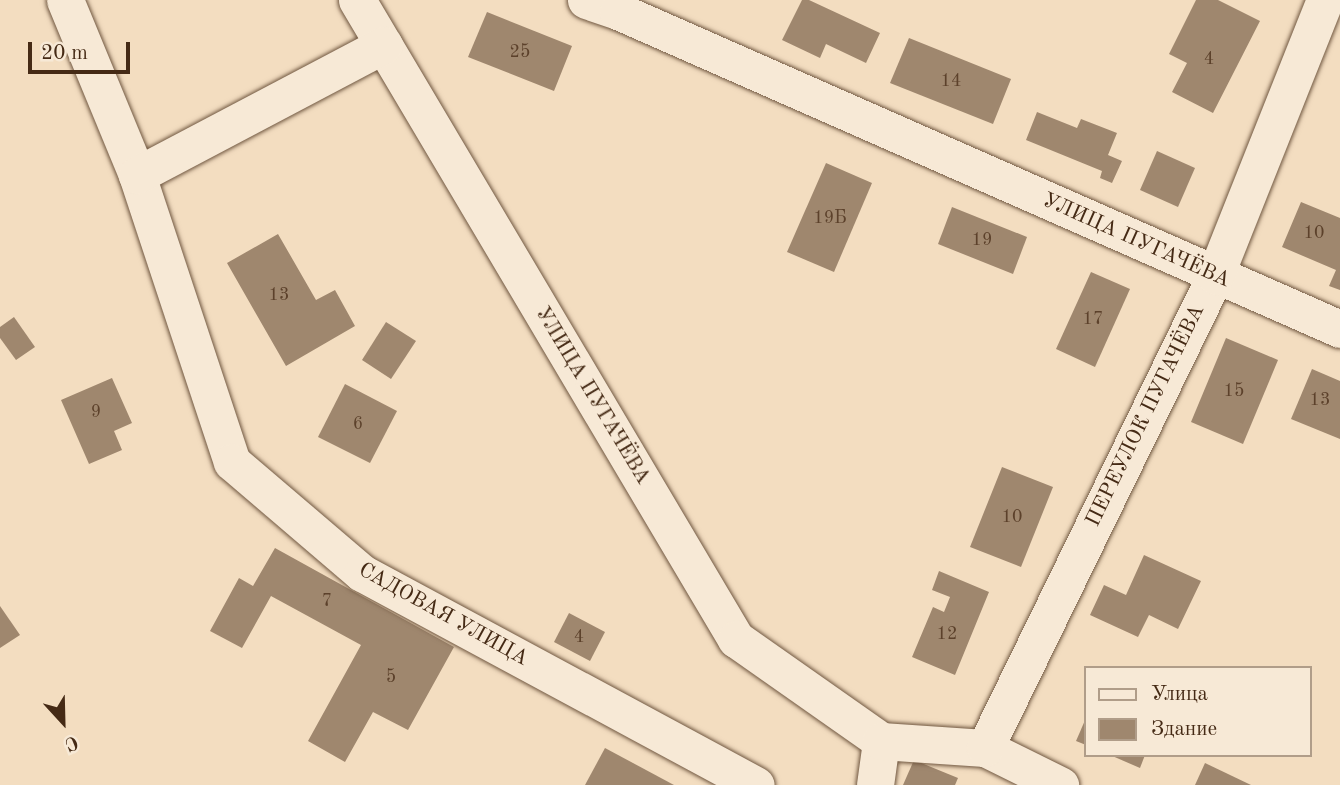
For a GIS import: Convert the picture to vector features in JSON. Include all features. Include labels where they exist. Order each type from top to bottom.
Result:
[{"type":"street","name":"САДОВАЯ УЛИЦА","points":[[65,0],[137,174],[232,463],[362,573],[755,785]]},
{"type":"street","name":"УЛИЦА ПУГАЧЁВА","points":[[357,0],[736,639],[881,741]]},
{"type":"street","name":"ПЕРЕУЛОК ПУГАЧЁВА","points":[[985,748],[1214,276],[1325,0]]},
{"type":"street","name":"УЛИЦА ПУГАЧЁВА","points":[[609,4],[1214,276],[1340,329]]},
{"type":"street","points":[[137,174],[384,45]]},
{"type":"street","points":[[875,785],[881,741],[985,748],[1060,785]]},
{"type":"building","points":[[802,0],[809,0],[880,33],[866,63],[826,44],[820,58],[782,40]]},
{"type":"building","points":[[1196,0],[1218,0],[1260,21],[1213,113],[1172,92],[1187,63],[1169,54]]},
{"type":"building","points":[[487,12],[572,46],[554,91],[468,57]]},
{"type":"building","points":[[909,38],[1011,79],[993,124],[890,83]]},
{"type":"building","points":[[1037,112],[1077,128],[1081,119],[1117,133],[1108,155],[1122,161],[1112,183],[1100,178],[1102,171],[1026,140]]},
{"type":"building","points":[[1157,151],[1195,168],[1178,207],[1140,190]]},
{"type":"building","points":[[826,163],[872,183],[834,272],[787,252]]},
{"type":"building","points":[[1301,202],[1340,218],[1340,290],[1329,286],[1336,270],[1282,247]]},
{"type":"building","points":[[952,207],[1027,237],[1013,274],[938,244]]},
{"type":"building","points":[[278,234],[316,300],[335,290],[355,326],[286,366],[227,263]]},
{"type":"building","points":[[1091,272],[1130,289],[1095,367],[1056,349]]},
{"type":"building","points":[[14,317],[35,347],[16,360],[0,338],[0,327]]},
{"type":"building","points":[[386,322],[416,341],[391,379],[362,360]]},
{"type":"building","points":[[1226,338],[1278,360],[1243,444],[1191,422]]},
{"type":"building","points":[[1312,369],[1340,381],[1340,439],[1291,419]]},
{"type":"building","points":[[112,378],[132,423],[114,431],[122,450],[89,464],[61,400]]},
{"type":"building","points":[[345,384],[397,411],[370,463],[318,437]]},
{"type":"building","points":[[1002,467],[1053,487],[1021,567],[970,547]]},
{"type":"building","points":[[275,548],[454,647],[408,730],[373,712],[345,762],[308,741],[361,645],[271,596],[242,648],[210,631],[239,578],[253,586]]},
{"type":"building","points":[[1144,555],[1201,581],[1178,629],[1149,615],[1138,637],[1090,615],[1104,585],[1126,595]]},
{"type":"building","points":[[939,571],[989,592],[955,675],[912,657],[933,607],[944,612],[950,597],[932,590]]},
{"type":"building","points":[[0,606],[20,635],[0,648]]},
{"type":"building","points":[[569,613],[605,632],[590,661],[554,642]]},
{"type":"building","points":[[1084,723],[1084,744],[1076,741]]},
{"type":"building","points":[[605,748],[674,785],[585,785]]},
{"type":"building","points":[[1115,757],[1144,757],[1140,768]]},
{"type":"building","points":[[914,760],[958,778],[955,785],[903,785]]},
{"type":"building","points":[[1205,763],[1251,785],[1195,785]]}]
